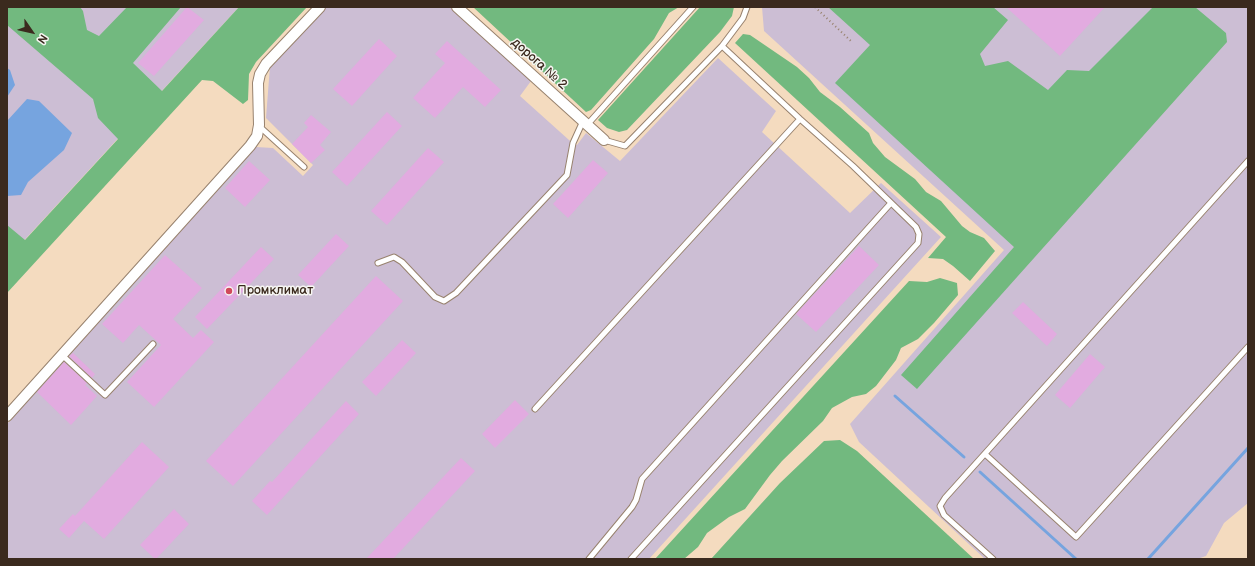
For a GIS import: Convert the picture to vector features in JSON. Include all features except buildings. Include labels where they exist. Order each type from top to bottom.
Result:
[{"type":"street","points":[[7,416],[250,146],[257,136],[259,125],[258,83],[260,74],[266,64],[320,7]]},
{"type":"street","name":"дорога № 2","points":[[457,7],[604,140]]},
{"type":"lane","points":[[378,263],[394,257],[402,262],[435,297],[444,301],[456,293],[567,175],[573,143],[585,123],[693,7]]},
{"type":"lane","points":[[604,140],[625,146],[722,46],[743,18],[747,7]]},
{"type":"lane","points":[[631,559],[918,243],[919,234],[916,228],[853,166],[722,46]]},
{"type":"lane","points":[[535,409],[800,119]]},
{"type":"lane","points":[[259,125],[304,167]]},
{"type":"lane","points":[[993,559],[944,515],[940,506],[945,498],[1248,161]]},
{"type":"lane","points":[[589,559],[632,507],[636,500],[642,479],[891,203]]},
{"type":"lane","points":[[62,355],[105,395],[153,344]]},
{"type":"lane","points":[[985,454],[1076,536],[1248,347]]},
{"type":"path","points":[[815,7],[852,42]]},
{"type":"shaded area","points":[[7,7],[239,7],[7,259]]},
{"type":"shaded area","points":[[326,7],[450,7],[531,81],[520,96],[569,140],[577,145],[586,133],[620,161],[718,58],[776,111],[762,132],[850,213],[881,183],[941,237],[649,559],[7,559],[7,424],[256,147],[273,148],[303,176],[313,165],[266,118],[270,66]]},
{"type":"shaded area","points":[[762,7],[1248,7],[1248,503],[1224,523],[1206,556],[1197,559],[985,559],[859,442],[850,424],[1004,250],[764,31]]},
{"type":"green space","points":[[8,7],[80,7],[83,11],[87,30],[99,36],[127,7],[181,7],[133,63],[162,91],[239,7],[307,7],[256,62],[249,74],[248,100],[243,104],[213,81],[202,80],[7,293],[7,225],[25,240],[118,139],[98,118],[93,99],[7,25]]},
{"type":"green space","points":[[473,7],[679,7],[669,13],[654,39],[591,110],[586,112]]},
{"type":"green space","points":[[700,7],[734,7],[732,16],[720,32],[627,130],[619,132],[607,128],[598,120]]},
{"type":"green space","points":[[828,7],[993,7],[1008,20],[980,54],[985,66],[1008,61],[1048,90],[1067,70],[1089,71],[1153,7],[1195,7],[1226,33],[1227,42],[917,389],[901,375],[1014,247],[835,83],[870,45]]},
{"type":"green space","points":[[743,34],[750,35],[797,67],[809,78],[820,92],[840,107],[869,133],[873,143],[885,157],[915,179],[926,192],[941,201],[962,226],[970,232],[984,238],[995,251],[970,281],[943,259],[928,258],[946,237],[735,43]]},
{"type":"green space","points":[[940,278],[957,283],[958,295],[918,339],[901,348],[896,360],[876,386],[866,394],[852,397],[832,408],[823,421],[782,461],[745,509],[729,517],[707,533],[698,547],[684,559],[655,559],[909,281],[927,282]]},
{"type":"green space","points":[[840,440],[857,451],[974,559],[711,559],[780,483],[824,441]]},
{"type":"water","points":[[7,68],[10,70],[15,85],[7,97]]},
{"type":"water","points":[[27,99],[39,101],[72,133],[64,150],[28,182],[21,195],[7,196],[7,121]]},
{"type":"waterway","points":[[895,396],[964,457]]},
{"type":"waterway","points":[[1148,559],[1248,448]]},
{"type":"waterway","points":[[980,472],[1076,559]]},
{"type":"place","name":"Промклимат","points":[[229,291]]}]
